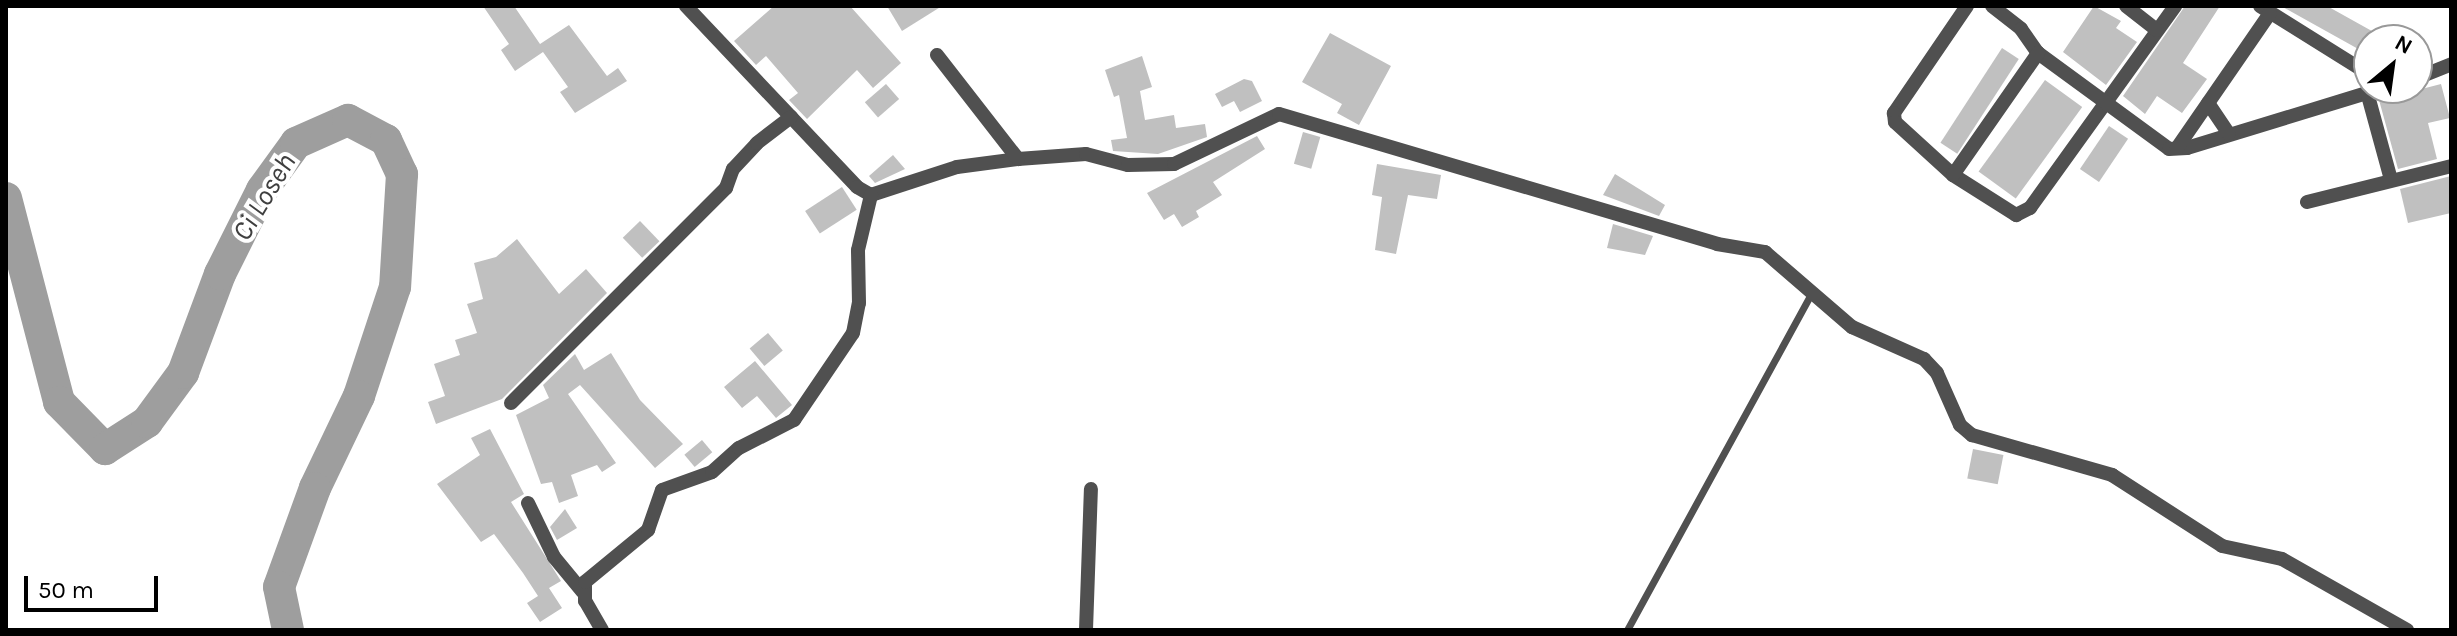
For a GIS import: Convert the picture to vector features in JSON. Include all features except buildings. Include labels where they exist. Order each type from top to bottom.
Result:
[{"type":"street","points":[[686,6],[857,187],[871,195],[957,167],[1018,159],[1086,154],[1155,167],[1174,164],[1266,116],[1292,115],[1717,244],[1765,252],[1852,327],[1924,359],[1937,373],[1960,425],[1972,435],[2112,475],[2222,546],[2282,559],[2407,630]]},
{"type":"street","points":[[1967,6],[1894,113],[1901,131],[1953,175],[2008,214],[2023,213],[2175,6]]},
{"type":"street","points":[[1992,6],[2021,29],[2038,53],[2154,142],[2177,148],[2353,96]]},
{"type":"street","points":[[2126,6],[2157,30]]},
{"type":"street","points":[[2177,148],[2265,10],[2353,64]]},
{"type":"street","points":[[1953,175],[2038,53]]},
{"type":"street","points":[[937,55],[1018,159]]},
{"type":"street","points":[[2208,103],[2229,134]]},
{"type":"street","points":[[2370,104],[2391,180]]},
{"type":"street","points":[[511,403],[726,188],[733,169],[757,143],[791,117]]},
{"type":"street","points":[[2307,202],[2451,166]]},
{"type":"street","points":[[583,592],[601,566],[648,530],[662,490],[712,472],[739,448],[794,420],[806,405],[853,333],[859,303],[858,250],[871,195]]},
{"type":"street","points":[[1086,630],[1091,489]]},
{"type":"street","points":[[528,503],[554,557],[583,592],[602,630]]},
{"type":"lane","points":[[1627,630],[1813,291]]},
{"type":"waterway","name":"Ci Loseh","points":[[6,198],[59,402],[105,449],[147,422],[183,373],[220,274],[262,190],[296,143],[348,120],[386,140],[402,174],[395,287],[359,396],[315,488],[279,587],[288,630]]}]
